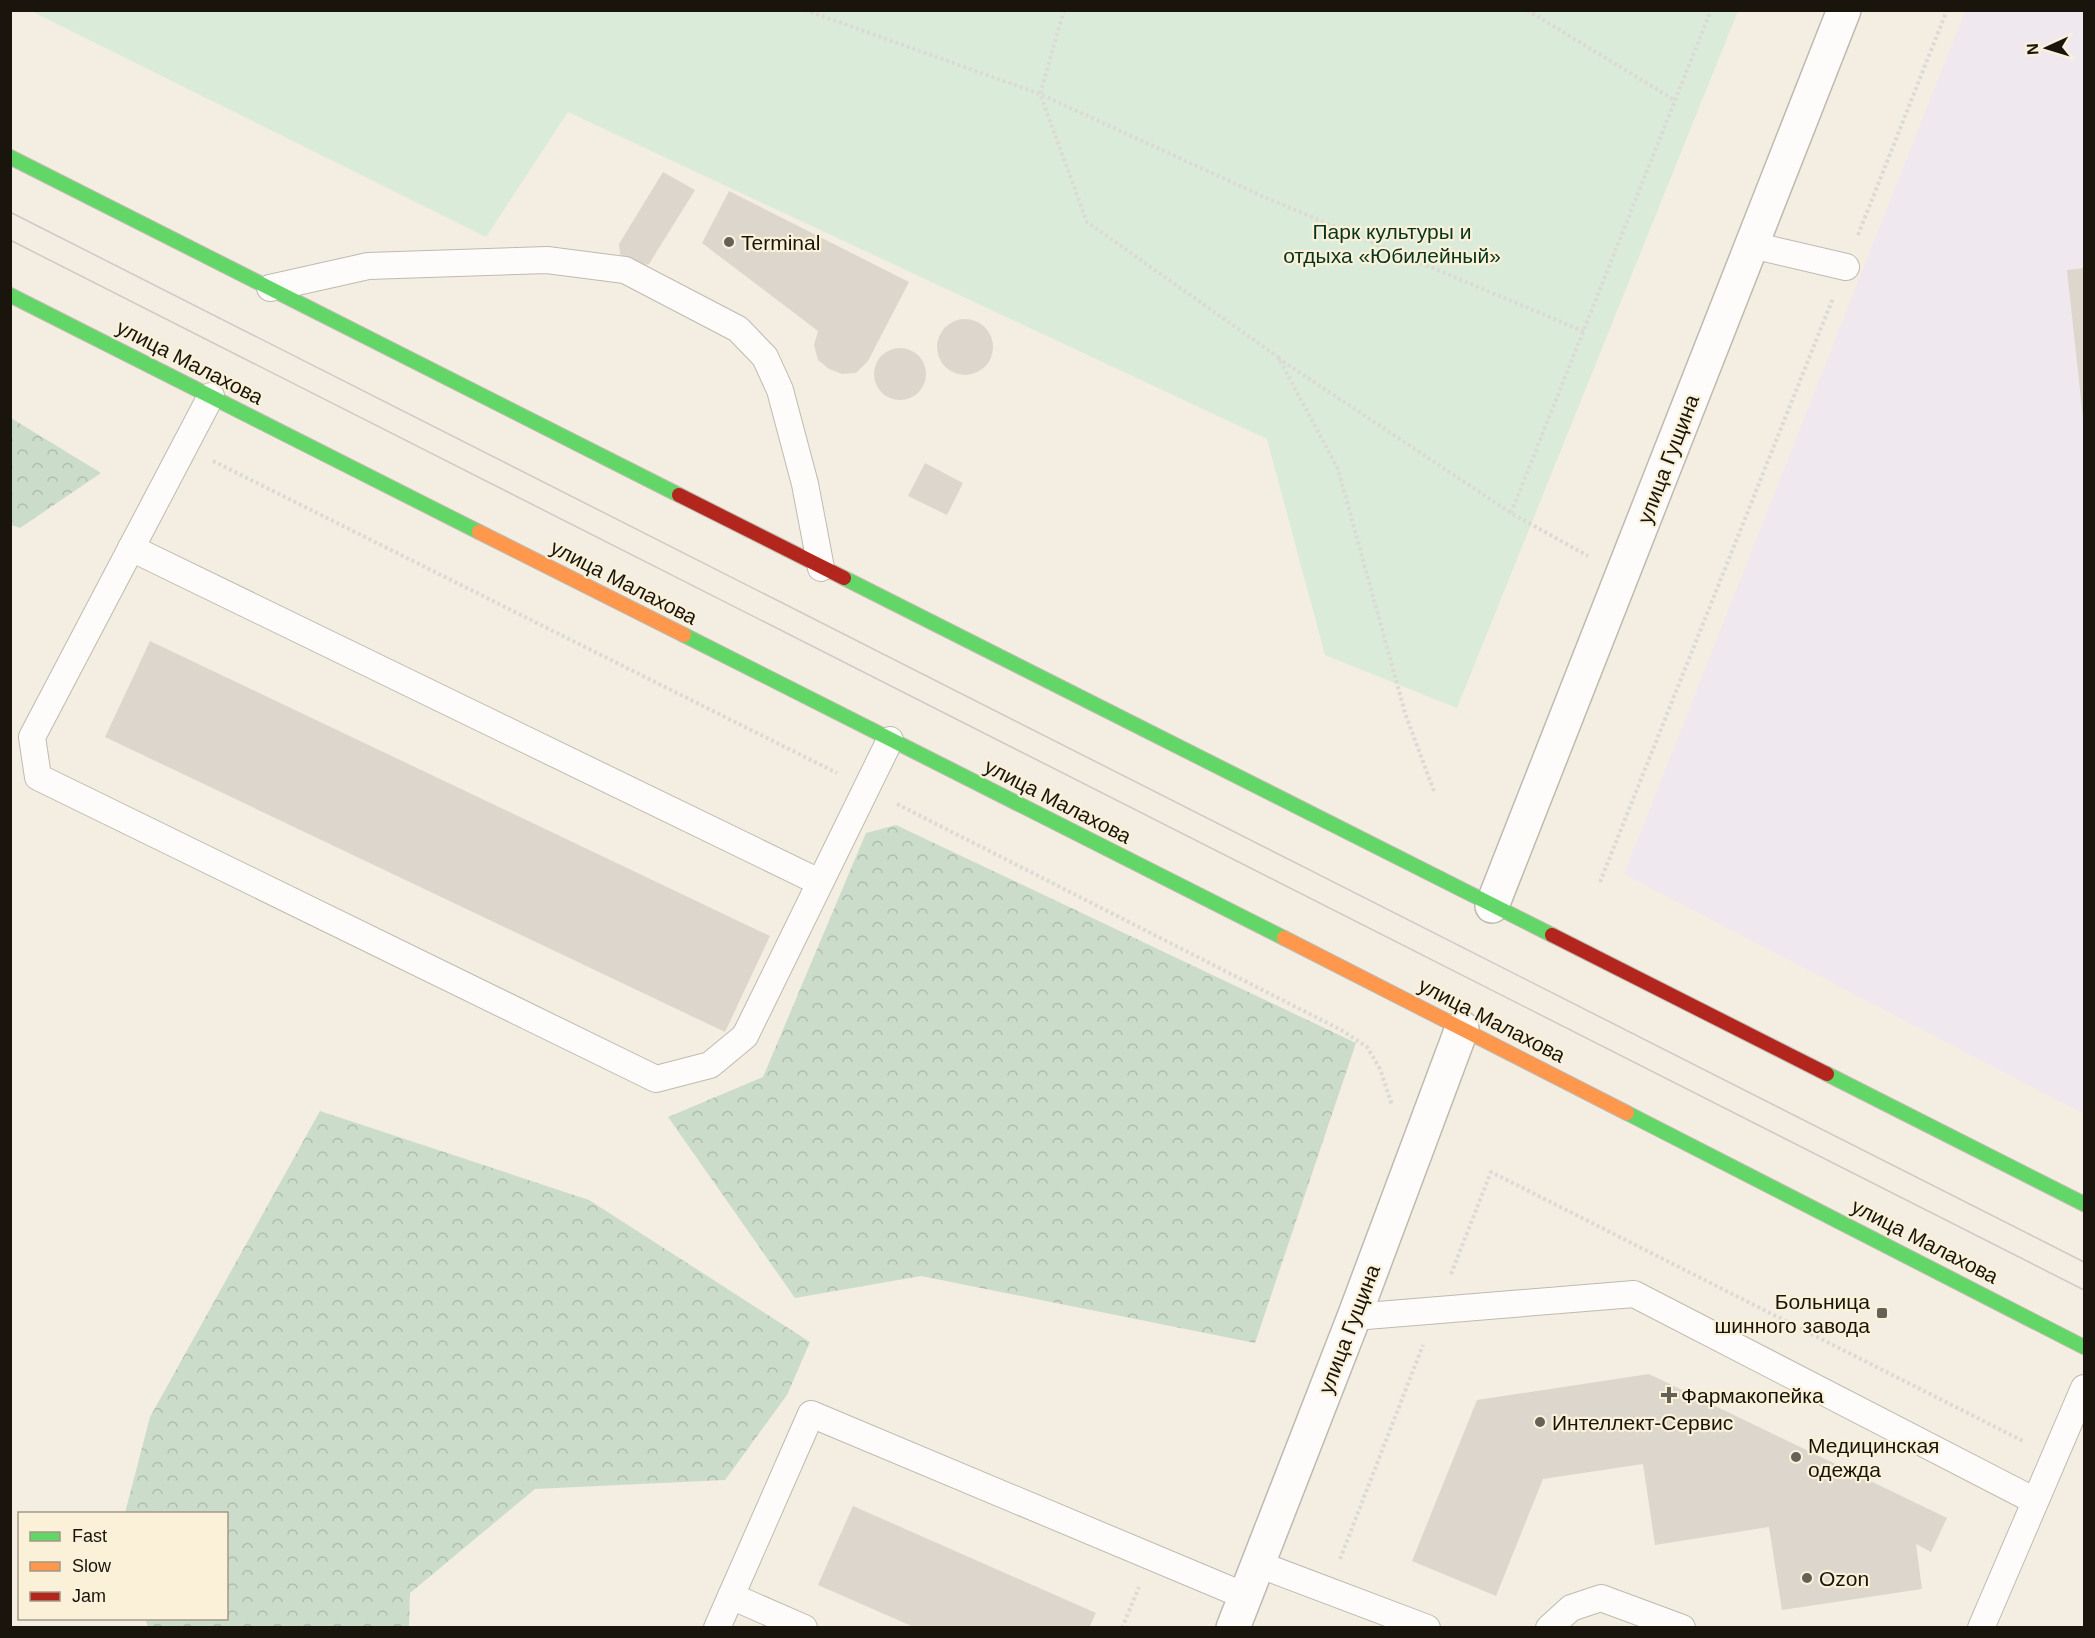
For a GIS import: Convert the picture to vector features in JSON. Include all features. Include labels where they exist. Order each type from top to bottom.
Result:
[{"type":"main road","points":[[10,157],[2085,1204]]},
{"type":"main road","name":"улица Малахова","points":[[10,295],[1462,1028],[2085,1347]]},
{"type":"street","name":"улица Гущина","points":[[1492,906],[1844,10]]},
{"type":"street","name":"улица Гущина","points":[[1233,1628],[1354,1317],[1462,1028]]},
{"type":"lane","points":[[1752,245],[1845,267]]},
{"type":"lane","points":[[270,288],[368,266],[547,260],[625,270],[738,329],[765,357],[780,390],[806,484],[821,568]]},
{"type":"lane","points":[[211,396],[32,737],[38,777],[656,1079],[710,1065],[745,1036],[890,740]]},
{"type":"lane","points":[[131,548],[819,882]]},
{"type":"lane","points":[[1354,1317],[1634,1294],[2035,1501]]},
{"type":"lane","points":[[1981,1628],[2085,1388]]},
{"type":"lane","points":[[717,1628],[810,1413],[1245,1596]]},
{"type":"lane","points":[[1258,1564],[1328,1590],[1380,1619],[1427,1628]]},
{"type":"lane","points":[[731,1596],[804,1628]]},
{"type":"lane","points":[[1549,1628],[1571,1608],[1601,1598],[1682,1628]]},
{"type":"path","points":[[805,10],[1040,94],[1264,197],[1585,332]]},
{"type":"path","points":[[1064,10],[1040,94],[1087,222],[1278,357],[1511,513],[1622,576]]},
{"type":"path","points":[[1527,10],[1676,101]]},
{"type":"path","points":[[1511,513],[1712,10]]},
{"type":"path","points":[[1600,882],[1947,10]]},
{"type":"path","points":[[1278,357],[1338,469],[1405,713],[1435,794]]},
{"type":"path","points":[[184,447],[867,788],[1343,1031],[1367,1047],[1389,1091],[1394,1114]]},
{"type":"path","points":[[1328,1590],[1491,1172],[2055,1457]]},
{"type":"path","points":[[1122,1628],[1152,1557]]},
{"type":"shaded area","points":[[1965,11],[2084,11],[2084,1114],[1624,874]]},
{"type":"green space","name":"Парк культуры и отдыха «Юбилейный»","points":[[31,11],[1738,11],[1457,708],[1325,655],[1267,439],[568,112],[486,237]]},
{"type":"green space","points":[[11,418],[101,473],[20,528],[11,525]]},
{"type":"green space","points":[[896,825],[1356,1043],[1255,1343],[921,1276],[795,1298],[668,1117],[763,1077],[866,833]]},
{"type":"green space","points":[[320,1111],[589,1200],[810,1342],[787,1395],[725,1480],[535,1489],[410,1593],[409,1627],[148,1627],[145,1620],[228,1620],[228,1512],[125,1512],[150,1417]]},
{"type":"building","points":[[663,172],[695,190],[649,264],[640,266],[620,254],[619,244]]},
{"type":"building","points":[[729,191],[909,282],[868,361],[856,373],[842,374],[829,369],[818,360],[814,345],[818,331],[702,243]]},
{"type":"building","points":[[2084,268],[2084,418],[2083,418],[2067,270]]},
{"type":"building","points":[[965,319],[976,321],[985,327],[991,336],[993,347],[991,358],[985,367],[976,373],[965,375],[954,373],[945,367],[939,358],[937,347],[939,336],[945,327],[954,321]]},
{"type":"building","points":[[895,348],[905,348],[919,355],[926,374],[919,393],[905,400],[895,400],[885,396],[878,389],[874,379],[874,369],[878,359],[885,352]]},
{"type":"building","points":[[925,463],[963,483],[947,515],[908,496]]},
{"type":"building","points":[[150,641],[770,936],[725,1032],[105,737]]},
{"type":"building","points":[[1649,1374],[1947,1518],[1931,1552],[1916,1544],[1922,1589],[1782,1610],[1769,1527],[1655,1545],[1643,1464],[1543,1479],[1496,1596],[1412,1561],[1477,1400]]},
{"type":"building","points":[[853,1506],[1096,1613],[1089,1628],[916,1628],[818,1585]]},
{"type":"tram line","points":[[10,212],[2084,1262]]},
{"type":"tram line","points":[[10,240],[2084,1290]]},
{"type":"traffic: fast","points":[[10,157],[679,495]]},
{"type":"traffic: fast","points":[[10,295],[479,532]]},
{"type":"traffic: fast","points":[[844,578],[1552,935]]},
{"type":"traffic: fast","points":[[684,635],[1284,938]]},
{"type":"traffic: fast","points":[[1827,1074],[2084,1204]]},
{"type":"traffic: fast","points":[[1627,1113],[2084,1347]]},
{"type":"traffic: slow","points":[[479,532],[684,635]]},
{"type":"traffic: slow","points":[[1284,938],[1627,1113]]},
{"type":"traffic: jam","points":[[679,495],[844,578]]},
{"type":"traffic: jam","points":[[1552,935],[1827,1074]]},
{"type":"place","name":"Terminal","points":[[729,242]]},
{"type":"place","name":"Больница шинного завода","points":[[1882,1313]]},
{"type":"place","name":"Фармакопейка","points":[[1669,1395]]},
{"type":"place","name":"Интеллект-Сервис","points":[[1540,1422]]},
{"type":"place","name":"Медицинская одежда","points":[[1796,1457]]},
{"type":"place","name":"Ozon","points":[[1807,1578]]}]
